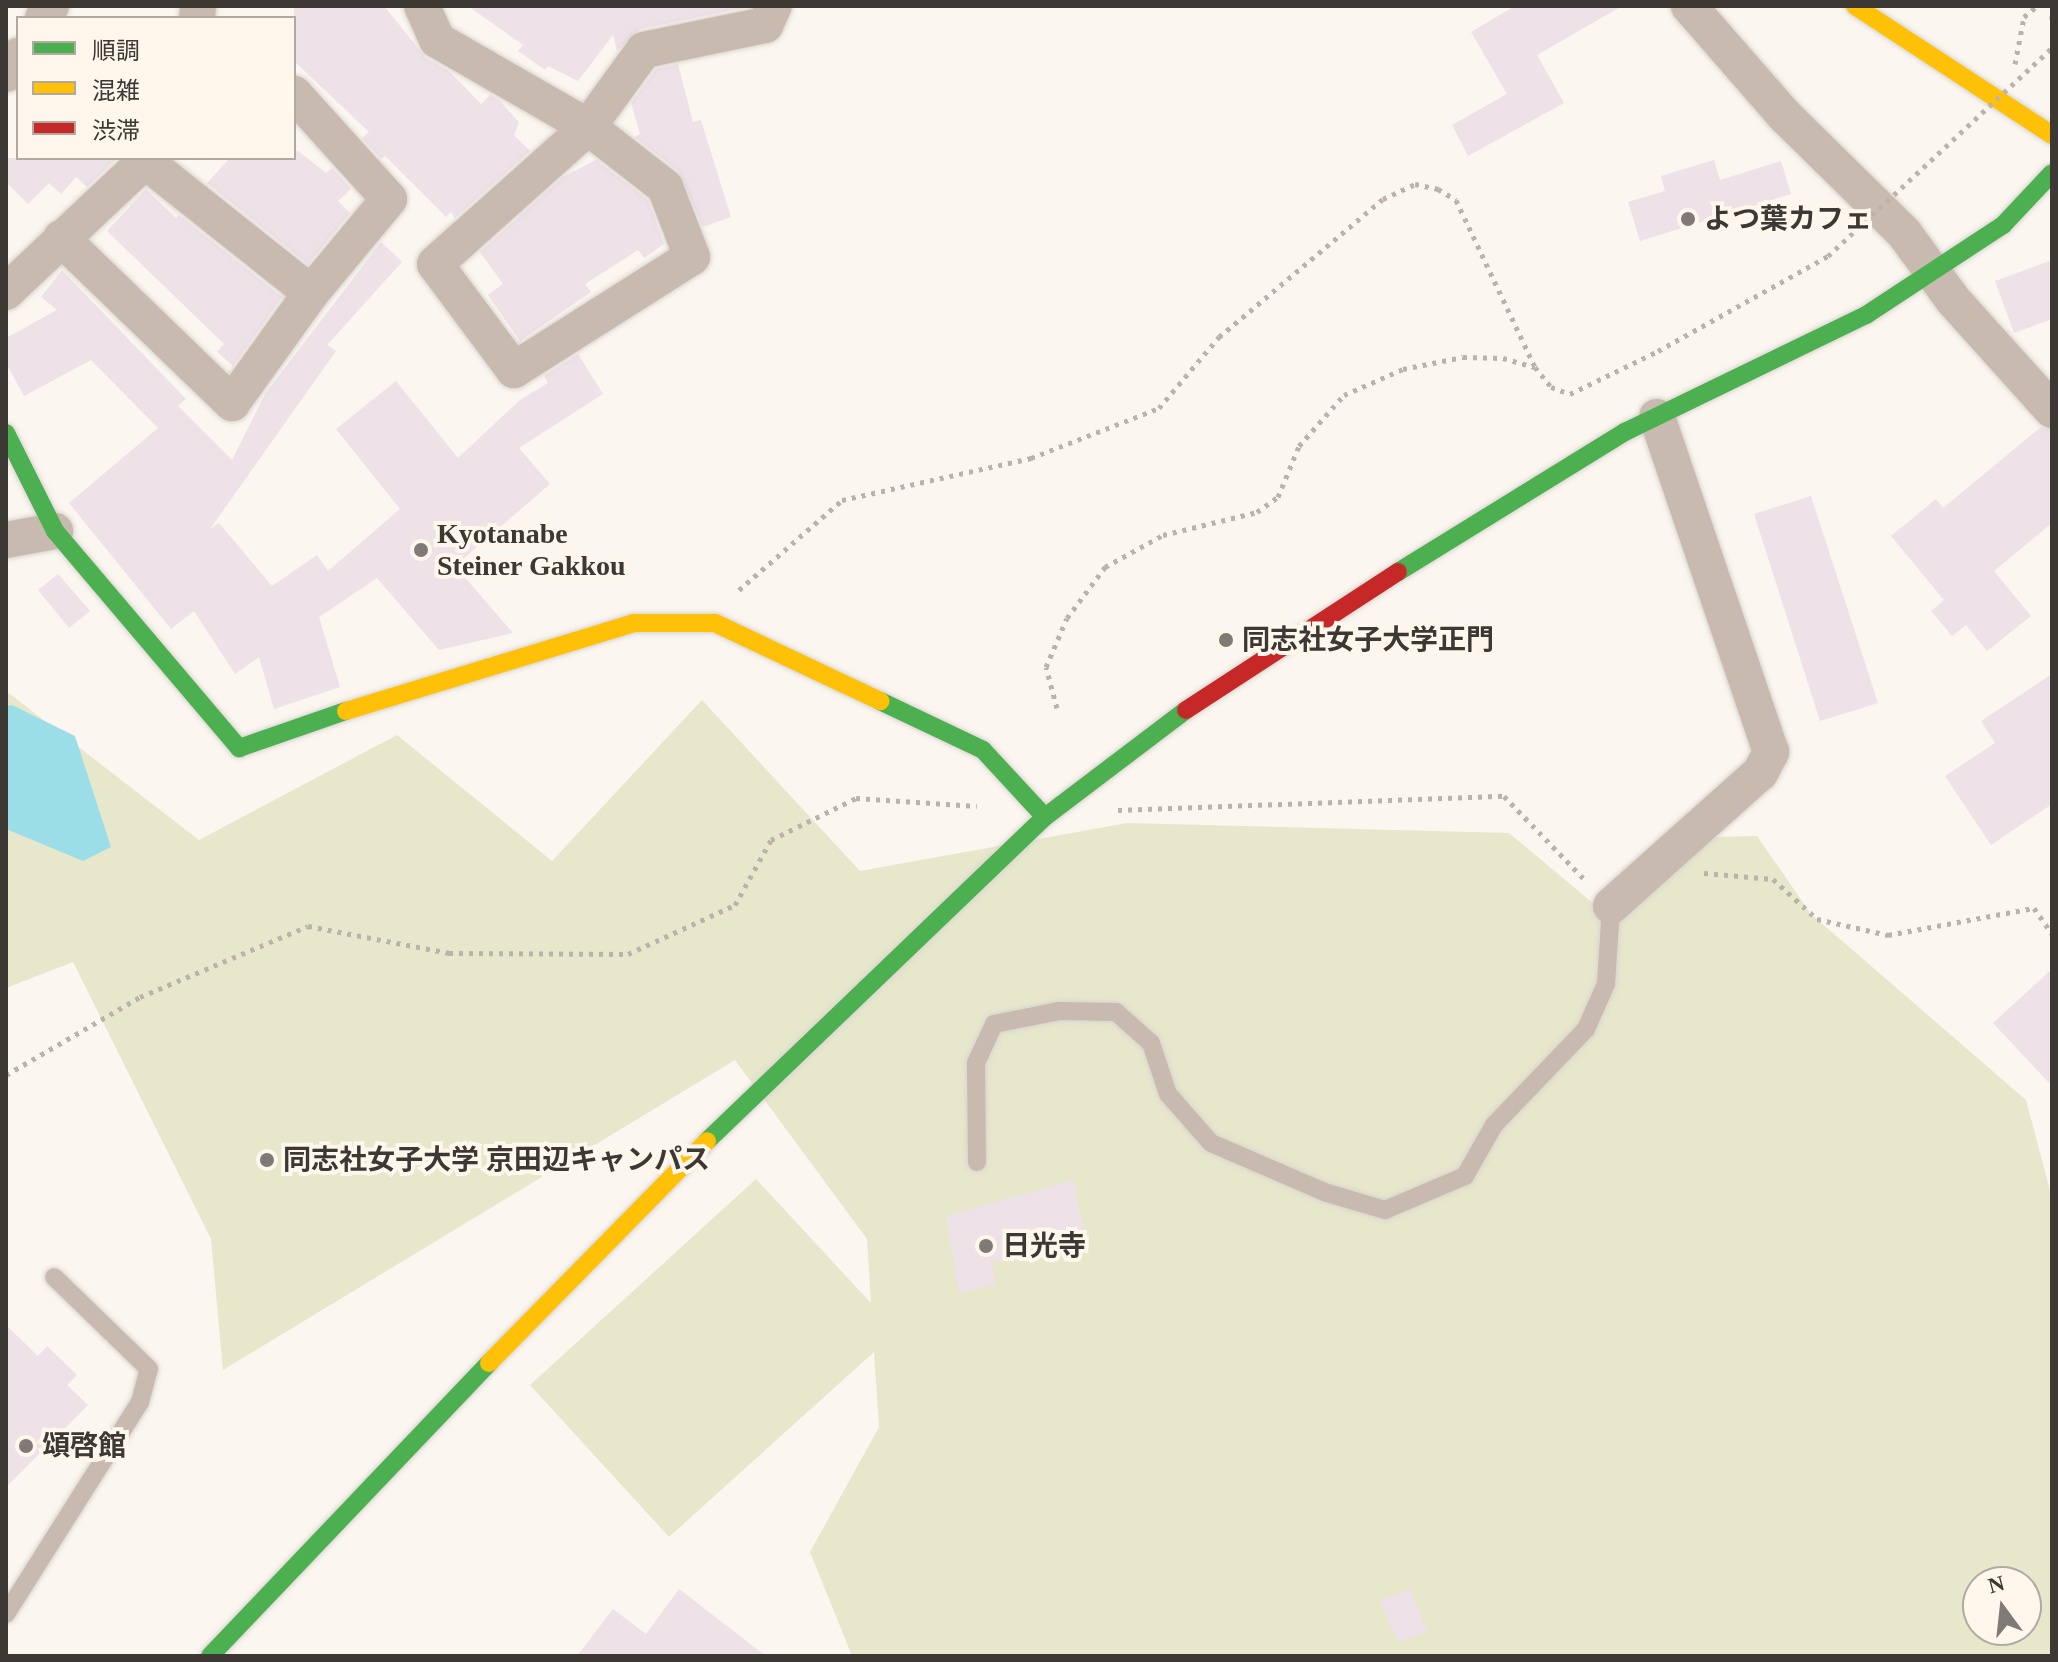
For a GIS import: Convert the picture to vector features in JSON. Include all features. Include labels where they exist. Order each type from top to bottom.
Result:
[{"type":"street","points":[[422,6],[437,40],[588,127],[665,187],[692,257],[514,370],[435,264],[588,127],[644,50],[765,25],[774,6]]},
{"type":"street","points":[[1689,6],[1784,115],[1935,271],[1953,300],[2052,410]]},
{"type":"street","points":[[1855,6],[2052,135]]},
{"type":"street","points":[[61,238],[232,403],[311,293],[389,199],[296,96]]},
{"type":"street","points":[[6,292],[145,161],[311,293]]},
{"type":"street","points":[[210,1656],[626,1219],[1045,817],[1119,757],[1280,644],[1657,417],[1866,315],[2003,225],[2052,173]]},
{"type":"street","points":[[1611,906],[1760,773],[1771,752],[1657,417]]},
{"type":"street","points":[[6,433],[55,531],[239,748],[633,623],[715,623],[983,750],[1045,817]]},
{"type":"street","points":[[6,540],[55,531]]},
{"type":"lane","points":[[977,1162],[976,1063],[994,1024],[1059,1011],[1116,1012],[1151,1043],[1168,1094],[1211,1143],[1324,1192],[1385,1210],[1465,1176],[1494,1125],[1586,1029],[1606,984],[1611,906]]},
{"type":"lane","points":[[6,1614],[140,1402],[149,1369],[54,1277]]},
{"type":"path","points":[[2015,65],[2024,17],[2037,6]]},
{"type":"path","points":[[715,623],[741,587],[842,500],[1031,458],[1159,408],[1231,327],[1383,199],[1415,184],[1438,189],[1456,200],[1535,367],[1551,387],[1570,394],[1658,351],[1828,256],[2052,48]]},
{"type":"path","points":[[1057,708],[1046,667],[1067,618],[1105,567],[1163,535],[1257,512],[1278,497],[1299,446],[1344,395],[1403,369],[1463,357],[1535,367]]},
{"type":"path","points":[[1112,810],[1504,796],[1611,906]]},
{"type":"path","points":[[6,1075],[140,997],[308,926],[449,953],[628,954],[735,905],[771,840],[856,798],[977,806]]},
{"type":"path","points":[[1667,857],[1710,876],[1773,879],[1817,919],[1888,935],[2034,908],[2052,934]]},
{"type":"green space","points":[[6,691],[199,840],[397,735],[552,861],[702,700],[860,871],[1127,823],[1509,833],[1601,910],[1715,837],[1757,836],[1811,914],[2026,1100],[2052,1198],[2052,1656],[852,1656],[810,1552],[879,1427],[874,1352],[669,1537],[530,1385],[756,1179],[871,1303],[867,1239],[735,1060],[223,1370],[211,1239],[73,962],[6,988]]},
{"type":"water","points":[[12,705],[75,736],[111,847],[83,861],[6,829],[6,706]]},
{"type":"building","points":[[294,6],[384,6],[426,58],[449,71],[481,104],[490,95],[498,99],[519,122],[514,135],[530,151],[455,218],[451,212],[446,217],[385,156],[381,159],[362,138],[369,132],[296,63]]},
{"type":"building","points":[[468,6],[743,8],[640,29],[617,51],[613,35],[578,81],[548,66],[545,70],[518,51],[523,45]]},
{"type":"building","points":[[1515,6],[1622,6],[1537,55],[1564,103],[1468,156],[1452,125],[1507,94],[1471,32]]},
{"type":"building","points":[[678,64],[693,122],[701,120],[731,217],[703,227],[678,171],[635,137],[640,134],[631,103],[656,69]]},
{"type":"building","points":[[297,150],[326,173],[332,168],[351,189],[338,201],[350,213],[308,264],[207,183],[228,160],[296,160]]},
{"type":"building","points":[[6,158],[115,160],[87,187],[76,177],[61,194],[49,183],[28,204],[6,182]]},
{"type":"building","points":[[596,160],[648,200],[664,244],[644,258],[638,250],[585,284],[591,292],[520,341],[488,295],[503,284],[480,252],[563,177]]},
{"type":"building","points":[[1714,160],[1720,180],[1781,161],[1791,194],[1640,241],[1628,202],[1665,191],[1661,176]]},
{"type":"building","points":[[146,189],[176,218],[179,215],[282,297],[233,366],[217,352],[224,344],[107,231]]},
{"type":"building","points":[[381,242],[402,262],[327,345],[336,351],[210,529],[219,523],[272,586],[317,555],[328,571],[400,509],[336,429],[396,381],[458,458],[520,400],[548,383],[544,376],[578,354],[603,394],[519,448],[550,484],[455,566],[513,633],[439,650],[377,578],[319,617],[340,687],[274,709],[259,657],[235,674],[194,611],[171,629],[69,503],[158,428],[91,360],[24,396],[6,363],[6,338],[57,310],[41,297],[62,270],[186,399],[178,406],[232,460],[265,394]]},
{"type":"building","points":[[2052,260],[2052,319],[2014,333],[1995,281]]},
{"type":"building","points":[[2041,427],[2052,430],[2052,523],[1994,571],[2031,616],[1987,651],[1966,625],[1952,636],[1931,611],[1944,600],[1891,536],[1936,499],[1943,508]]},
{"type":"building","points":[[1811,496],[1878,703],[1820,721],[1754,514]]},
{"type":"building","points":[[58,574],[90,611],[69,628],[38,590]]},
{"type":"building","points":[[2052,674],[2052,804],[1991,845],[1945,776],[1995,743],[1981,721]]},
{"type":"building","points":[[2052,969],[2052,1086],[1993,1023]]},
{"type":"building","name":"日光寺","points":[[1073,1180],[1084,1231],[1030,1242],[1032,1252],[991,1262],[996,1284],[959,1293],[946,1216]]},
{"type":"building","name":"頌啓館","points":[[6,1325],[38,1356],[47,1346],[77,1375],[67,1385],[88,1405],[6,1487]]},
{"type":"building","points":[[679,1589],[766,1656],[577,1656],[613,1609],[646,1634]]},
{"type":"building","points":[[1410,1589],[1427,1631],[1398,1643],[1380,1601]]},
{"type":"traffic: fast","points":[[1398,572],[1625,432],[1866,315],[2003,225],[2052,173]]},
{"type":"traffic: fast","points":[[6,433],[55,531],[239,748],[346,711]]},
{"type":"traffic: fast","points":[[880,701],[983,750],[1045,817]]},
{"type":"traffic: fast","points":[[707,1141],[1045,817],[1186,710]]},
{"type":"traffic: fast","points":[[210,1656],[489,1363]]},
{"type":"traffic: slow","points":[[1855,6],[2052,135]]},
{"type":"traffic: slow","points":[[346,711],[633,623],[715,623],[880,701]]},
{"type":"traffic: slow","points":[[489,1363],[707,1141]]},
{"type":"traffic: jam","points":[[1186,710],[1398,572]]},
{"type":"place","name":"よつ葉カフェ","points":[[1688,219]]},
{"type":"place","name":"Kyotanabe Steiner Gakkou","points":[[421,550]]},
{"type":"place","name":"同志社女子大学正門","points":[[1226,640]]},
{"type":"place","name":"同志社女子大学 京田辺キャンパス","points":[[267,1160]]},
{"type":"place","name":"日光寺","points":[[986,1246]]},
{"type":"place","name":"頌啓館","points":[[26,1446]]}]
